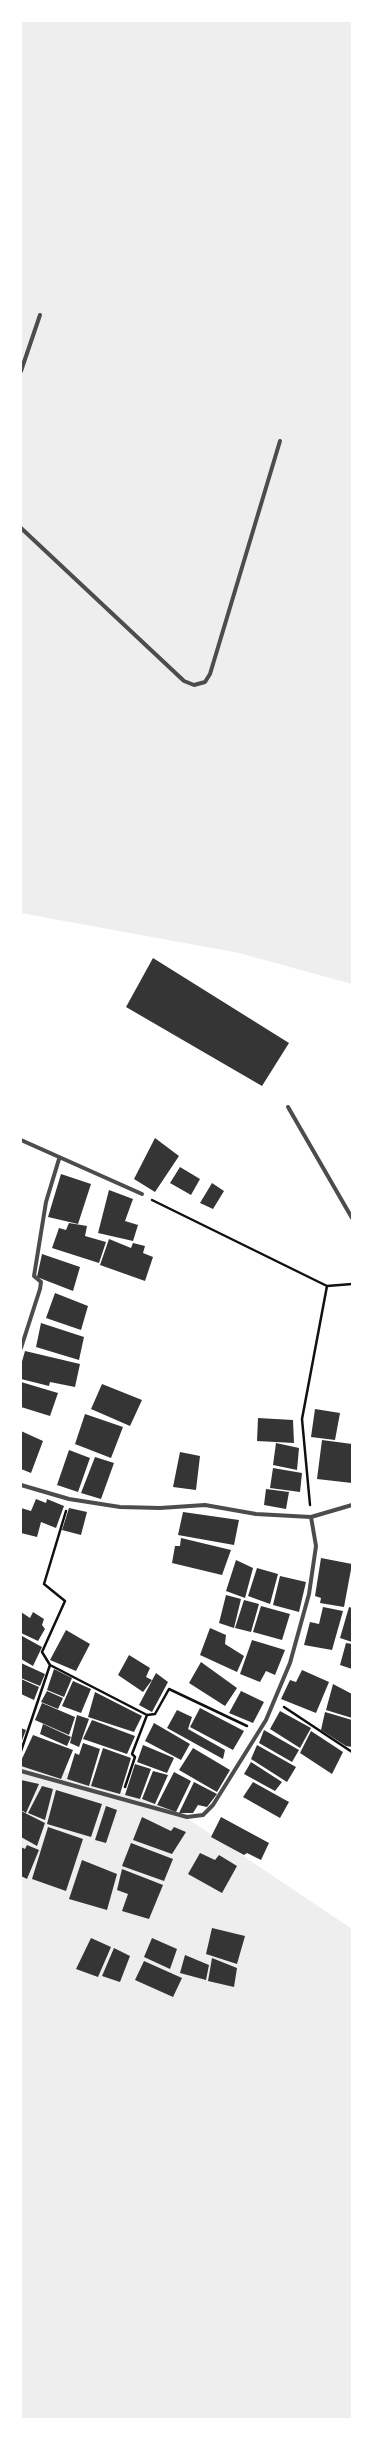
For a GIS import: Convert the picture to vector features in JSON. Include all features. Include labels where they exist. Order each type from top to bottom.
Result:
[{"type":"street","points":[[21,371],[40,315]]},
{"type":"street","points":[[21,528],[184,681],[194,685],[205,682],[210,674],[280,441]]},
{"type":"street","points":[[288,1107],[352,1218]]},
{"type":"street","points":[[21,1140],[142,1194]]},
{"type":"street","points":[[21,1348],[41,1282],[34,1276],[46,1202],[59,1158]]},
{"type":"street","points":[[21,1485],[69,1499],[120,1507],[160,1508],[204,1505],[256,1514],[311,1517],[352,1505]]},
{"type":"street","points":[[21,1771],[186,1817],[203,1815],[213,1804],[259,1732],[275,1701],[301,1629],[309,1594],[316,1546],[311,1517]]},
{"type":"path","points":[[142,1194],[205,1228],[327,1286],[352,1284]]},
{"type":"path","points":[[311,1517],[302,1419],[327,1286]]},
{"type":"path","points":[[69,1499],[44,1584],[65,1601],[42,1652],[50,1665],[147,1715],[155,1714],[169,1689],[259,1732]]},
{"type":"path","points":[[21,1751],[50,1665]]},
{"type":"path","points":[[275,1701],[352,1752]]},
{"type":"path","points":[[121,1798],[135,1757],[132,1754],[147,1715]]},
{"type":"shaded area","points":[[21,21],[352,21],[352,984],[239,953],[21,913]]},
{"type":"shaded area","points":[[21,1755],[179,1813],[352,1929],[352,2419],[21,2419]]},
{"type":"building","points":[[153,958],[289,1043],[262,1086],[126,1007]]},
{"type":"building","points":[[155,1138],[179,1156],[155,1192],[134,1179]]},
{"type":"building","points":[[180,1167],[200,1179],[191,1195],[170,1183]]},
{"type":"building","points":[[61,1174],[91,1184],[78,1224],[48,1217]]},
{"type":"building","points":[[212,1183],[224,1191],[213,1209],[200,1203]]},
{"type":"building","points":[[109,1190],[133,1199],[125,1221],[138,1225],[133,1241],[98,1233]]},
{"type":"building","points":[[69,1223],[87,1226],[85,1236],[106,1242],[99,1263],[52,1248],[59,1228],[66,1230]]},
{"type":"building","points":[[109,1239],[131,1248],[133,1243],[145,1246],[143,1253],[153,1257],[145,1281],[100,1265]]},
{"type":"building","points":[[42,1254],[80,1267],[73,1291],[37,1277]]},
{"type":"building","points":[[55,1293],[88,1306],[81,1330],[46,1318]]},
{"type":"building","points":[[41,1323],[84,1337],[79,1360],[36,1347]]},
{"type":"building","points":[[25,1351],[80,1364],[75,1387],[50,1382],[49,1386],[21,1379],[21,1365]]},
{"type":"building","points":[[21,1382],[58,1393],[50,1416],[21,1407]]},
{"type":"building","points":[[102,1384],[142,1400],[130,1426],[91,1409]]},
{"type":"building","points":[[315,1409],[340,1413],[335,1440],[311,1437]]},
{"type":"building","points":[[85,1414],[123,1427],[111,1458],[75,1444]]},
{"type":"building","points":[[258,1418],[293,1420],[294,1443],[257,1441]]},
{"type":"building","points":[[21,1431],[43,1441],[31,1473],[21,1469]]},
{"type":"building","points":[[322,1440],[352,1444],[352,1483],[317,1479]]},
{"type":"building","points":[[276,1443],[299,1448],[297,1470],[273,1465]]},
{"type":"building","points":[[69,1450],[90,1458],[78,1492],[57,1485]]},
{"type":"building","points":[[180,1452],[200,1456],[196,1490],[173,1487]]},
{"type":"building","points":[[95,1457],[114,1463],[101,1499],[81,1493]]},
{"type":"building","points":[[273,1468],[302,1473],[300,1492],[270,1488]]},
{"type":"building","points":[[266,1489],[289,1492],[286,1509],[264,1505]]},
{"type":"building","points":[[36,1499],[46,1503],[47,1499],[64,1506],[56,1528],[41,1522],[37,1537],[21,1533],[21,1508],[31,1511]]},
{"type":"building","points":[[69,1508],[87,1512],[81,1535],[62,1530]]},
{"type":"building","points":[[183,1512],[239,1520],[234,1545],[178,1535]]},
{"type":"building","points":[[181,1538],[231,1550],[222,1575],[172,1563],[175,1546],[180,1546]]},
{"type":"building","points":[[321,1558],[352,1564],[344,1607],[320,1603],[321,1598],[315,1596]]},
{"type":"building","points":[[236,1560],[253,1568],[245,1598],[226,1591]]},
{"type":"building","points":[[257,1568],[278,1574],[270,1604],[248,1596]]},
{"type":"building","points":[[280,1576],[306,1582],[299,1612],[273,1605]]},
{"type":"building","points":[[226,1595],[241,1599],[234,1628],[219,1623]]},
{"type":"building","points":[[244,1600],[259,1604],[251,1632],[235,1628]]},
{"type":"building","points":[[261,1606],[290,1614],[282,1640],[253,1632]]},
{"type":"building","points":[[323,1607],[343,1611],[332,1650],[304,1645],[310,1622],[319,1624]]},
{"type":"building","points":[[349,1607],[352,1608],[352,1642],[340,1638]]},
{"type":"building","points":[[21,1612],[30,1618],[33,1612],[44,1619],[42,1625],[45,1629],[38,1641],[21,1633]]},
{"type":"building","points":[[210,1628],[226,1635],[225,1644],[244,1656],[237,1672],[200,1655]]},
{"type":"building","points":[[66,1630],[90,1644],[76,1671],[50,1660]]},
{"type":"building","points":[[22,1636],[42,1647],[33,1666],[21,1659]]},
{"type":"building","points":[[252,1640],[285,1650],[275,1675],[266,1671],[260,1682],[240,1674]]},
{"type":"building","points":[[346,1643],[352,1644],[352,1669],[340,1665]]},
{"type":"building","points":[[129,1655],[150,1668],[146,1677],[152,1680],[143,1692],[118,1675]]},
{"type":"building","points":[[201,1662],[237,1688],[225,1706],[189,1683]]},
{"type":"building","points":[[21,1663],[45,1674],[40,1686],[21,1678]]},
{"type":"building","points":[[54,1669],[72,1678],[64,1697],[47,1690]]},
{"type":"building","points":[[302,1670],[329,1682],[316,1713],[281,1699],[290,1680],[296,1682]]},
{"type":"building","points":[[156,1673],[168,1682],[152,1712],[139,1705]]},
{"type":"building","points":[[21,1679],[39,1687],[34,1700],[21,1694]]},
{"type":"building","points":[[73,1681],[91,1689],[81,1713],[62,1706]]},
{"type":"building","points":[[333,1684],[352,1694],[352,1718],[326,1710]]},
{"type":"building","points":[[47,1691],[63,1698],[58,1709],[41,1702]]},
{"type":"building","points":[[241,1691],[264,1702],[253,1723],[229,1713]]},
{"type":"building","points":[[95,1692],[142,1716],[134,1732],[88,1717]]},
{"type":"building","points":[[42,1703],[75,1717],[69,1735],[35,1720]]},
{"type":"building","points":[[200,1708],[244,1731],[233,1750],[190,1727]]},
{"type":"building","points":[[177,1710],[192,1717],[188,1729],[225,1750],[223,1759],[167,1728]]},
{"type":"building","points":[[280,1711],[311,1728],[300,1748],[270,1729]]},
{"type":"building","points":[[325,1712],[352,1720],[352,1747],[346,1746],[321,1730]]},
{"type":"building","points":[[77,1715],[89,1719],[79,1747],[70,1743]]},
{"type":"building","points":[[92,1720],[135,1736],[127,1754],[83,1739]]},
{"type":"building","points":[[154,1723],[190,1744],[181,1760],[145,1741]]},
{"type":"building","points":[[43,1724],[71,1737],[67,1746],[40,1734]]},
{"type":"building","points":[[21,1728],[26,1730],[21,1743]]},
{"type":"building","points":[[264,1730],[299,1750],[292,1762],[259,1743]]},
{"type":"building","points":[[311,1731],[343,1752],[332,1774],[300,1753]]},
{"type":"building","points":[[33,1735],[73,1750],[61,1779],[21,1766],[21,1761]]},
{"type":"building","points":[[83,1743],[100,1749],[89,1786],[67,1779],[75,1753],[79,1755]]},
{"type":"building","points":[[143,1745],[174,1758],[167,1773],[137,1762]]},
{"type":"building","points":[[257,1745],[296,1767],[287,1782],[251,1759]]},
{"type":"building","points":[[103,1748],[131,1758],[120,1794],[91,1786]]},
{"type":"building","points":[[193,1748],[230,1770],[217,1792],[179,1770]]},
{"type":"building","points":[[251,1762],[282,1782],[275,1791],[244,1774]]},
{"type":"building","points":[[135,1764],[151,1769],[140,1799],[125,1795]]},
{"type":"building","points":[[153,1771],[168,1775],[155,1804],[142,1799]]},
{"type":"building","points":[[174,1772],[191,1781],[176,1812],[157,1805]]},
{"type":"building","points":[[21,1780],[39,1784],[26,1813],[21,1810]]},
{"type":"building","points":[[194,1782],[217,1794],[207,1807],[198,1805],[193,1813],[179,1813]]},
{"type":"building","points":[[253,1782],[289,1802],[280,1818],[243,1797]]},
{"type":"building","points":[[42,1786],[53,1789],[45,1820],[28,1813]]},
{"type":"building","points":[[56,1790],[102,1804],[91,1837],[47,1824]]},
{"type":"building","points":[[106,1806],[117,1810],[106,1843],[95,1840]]},
{"type":"building","points":[[21,1811],[45,1823],[37,1846],[21,1837]]},
{"type":"building","points":[[142,1817],[171,1831],[174,1827],[186,1832],[172,1854],[133,1840]]},
{"type":"building","points":[[221,1817],[269,1843],[261,1860],[247,1853],[244,1855],[211,1837]]},
{"type":"building","points":[[48,1827],[83,1839],[66,1891],[32,1879]]},
{"type":"building","points":[[131,1843],[173,1859],[164,1881],[122,1866]]},
{"type":"building","points":[[27,1845],[39,1850],[27,1879],[21,1876],[21,1847],[25,1849]]},
{"type":"building","points":[[200,1853],[215,1860],[219,1855],[237,1866],[222,1893],[188,1874]]},
{"type":"building","points":[[82,1860],[117,1874],[107,1910],[69,1899]]},
{"type":"building","points":[[122,1869],[163,1885],[149,1919],[122,1911],[128,1894],[117,1890]]},
{"type":"building","points":[[212,1928],[245,1936],[237,1964],[206,1954]]},
{"type":"building","points":[[91,1938],[111,1947],[98,1977],[76,1969]]},
{"type":"building","points":[[152,1938],[177,1949],[170,1969],[144,1957]]},
{"type":"building","points":[[114,1948],[130,1956],[120,1982],[102,1976]]},
{"type":"building","points":[[185,1955],[209,1965],[206,1980],[180,1973]]},
{"type":"building","points":[[212,1958],[237,1968],[234,1987],[208,1981]]},
{"type":"building","points":[[144,1961],[182,1978],[173,1997],[135,1980]]}]
